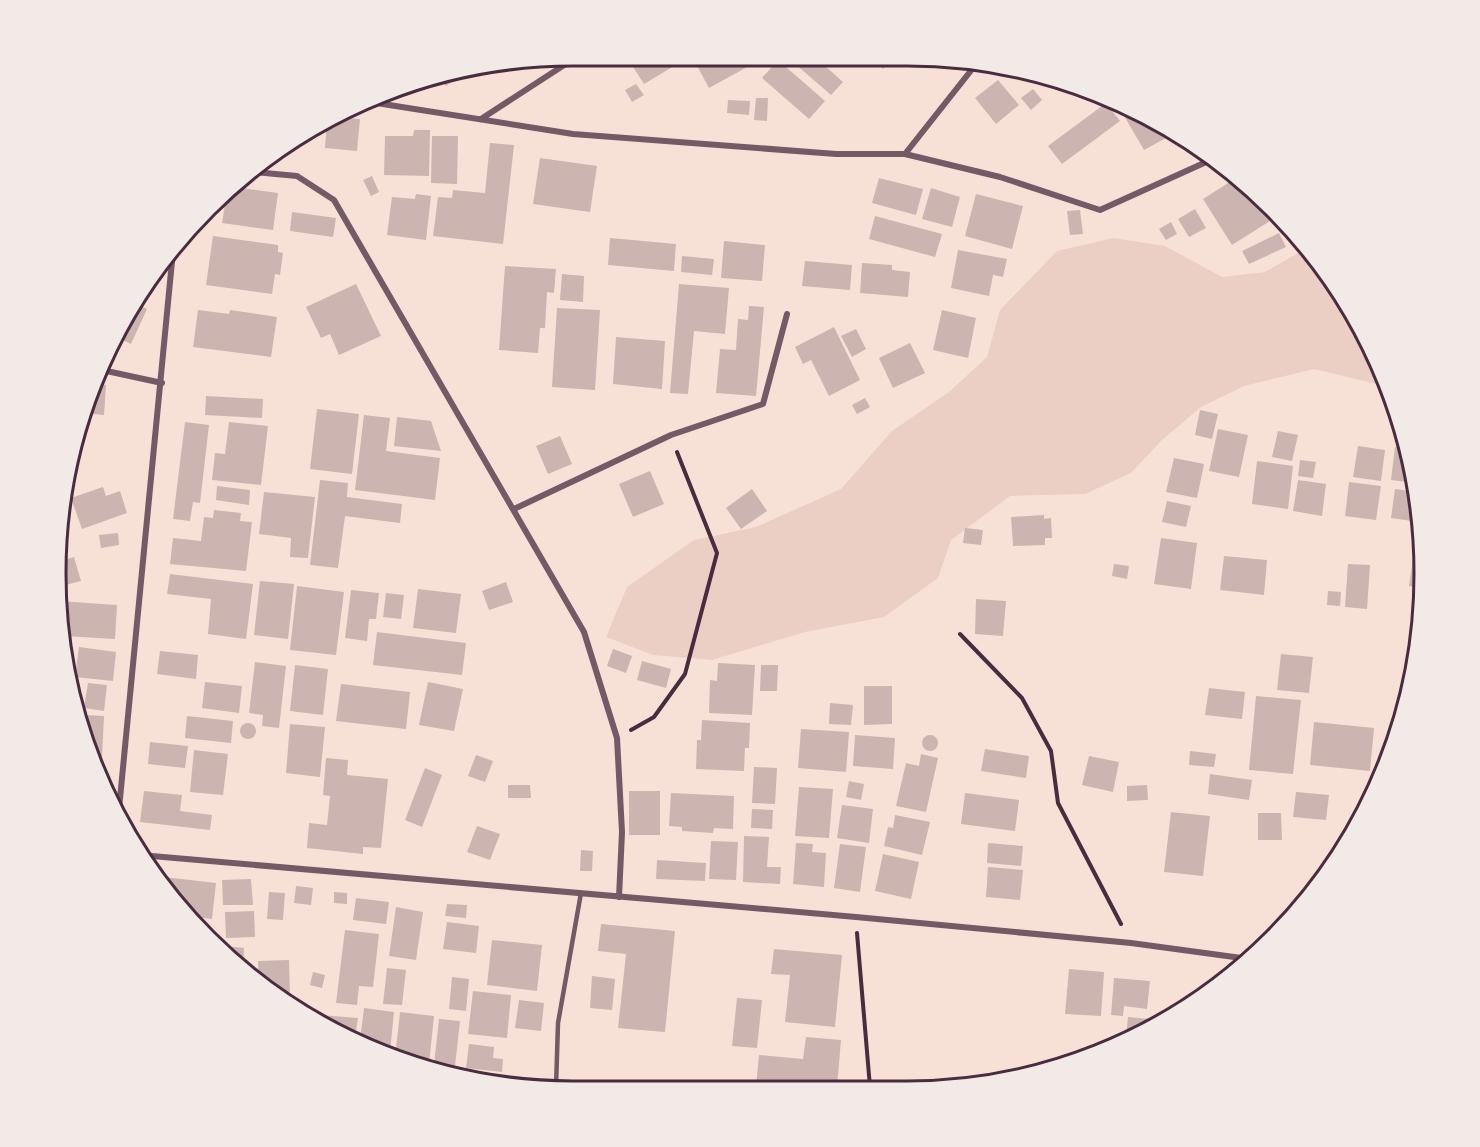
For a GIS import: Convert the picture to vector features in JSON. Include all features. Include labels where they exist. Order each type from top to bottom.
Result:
[{"type":"street","points":[[480,119],[562,66]]},
{"type":"street","points":[[905,154],[972,70]]},
{"type":"street","points":[[382,104],[573,134],[836,154],[905,154],[1000,177],[1100,210],[1204,163]]},
{"type":"street","points":[[263,173],[297,176],[334,200],[584,632],[617,738],[622,832],[619,897]]},
{"type":"street","points":[[120,801],[172,264]]},
{"type":"street","points":[[514,509],[671,435],[763,404],[787,314]]},
{"type":"street","points":[[108,371],[162,382]]},
{"type":"street","points":[[153,856],[856,918],[1131,944],[1238,958]]},
{"type":"lane","points":[[556,1080],[558,1023],[580,893]]},
{"type":"path","points":[[617,738],[654,717],[685,674],[717,553],[671,435]]},
{"type":"path","points":[[960,634],[1022,698],[1051,751],[1058,803],[1131,944]]},
{"type":"path","points":[[856,918],[870,1081]]},
{"type":"shaded area","points":[[1113,238],[1165,246],[1222,277],[1265,272],[1299,252],[1346,320],[1377,384],[1314,369],[1244,386],[1201,407],[1162,440],[1131,473],[1085,494],[1010,496],[951,540],[938,578],[884,617],[805,632],[712,660],[653,655],[606,637],[627,587],[694,540],[756,527],[841,489],[892,431],[949,392],[987,357],[1000,310],[1057,251]]},
{"type":"building","points":[[632,66],[674,66],[644,84]]},
{"type":"building","points":[[697,66],[749,66],[709,88]]},
{"type":"building","points":[[773,66],[785,66],[825,101],[809,119],[762,78]]},
{"type":"building","points":[[797,66],[825,66],[843,82],[831,95]]},
{"type":"building","points":[[998,80],[1019,105],[996,124],[975,98]]},
{"type":"building","points":[[636,84],[644,95],[632,102],[625,90]]},
{"type":"building","points":[[1033,89],[1042,100],[1031,110],[1021,98]]},
{"type":"building","points":[[756,98],[768,98],[767,121],[754,120]]},
{"type":"building","points":[[728,100],[750,101],[749,115],[727,113]]},
{"type":"building","points":[[1102,106],[1111,109],[1120,121],[1062,164],[1048,146]]},
{"type":"building","points":[[1123,115],[1166,138],[1144,150]]},
{"type":"building","points":[[349,118],[360,119],[357,151],[325,148],[326,131]]},
{"type":"building","points":[[414,130],[430,130],[429,176],[384,175],[385,136],[413,136]]},
{"type":"building","points":[[432,136],[458,136],[457,184],[431,183]]},
{"type":"building","points":[[490,143],[514,145],[503,244],[433,236],[438,197],[452,198],[453,190],[485,193]]},
{"type":"building","points":[[540,158],[597,166],[590,212],[533,204]]},
{"type":"building","points":[[372,176],[379,192],[371,196],[363,180]]},
{"type":"building","points":[[879,178],[923,189],[916,215],[872,203]]},
{"type":"building","points":[[1229,182],[1270,221],[1232,245],[1203,199]]},
{"type":"building","points":[[243,188],[278,193],[273,230],[222,223],[225,206]]},
{"type":"building","points":[[931,188],[960,197],[952,227],[922,219]]},
{"type":"building","points":[[416,194],[431,196],[426,240],[387,235],[392,197],[415,199]]},
{"type":"building","points":[[976,194],[1023,206],[1012,249],[965,236]]},
{"type":"building","points":[[1195,209],[1206,228],[1189,237],[1178,219]]},
{"type":"building","points":[[1080,210],[1083,234],[1070,235],[1067,211]]},
{"type":"building","points":[[292,212],[336,218],[333,237],[290,231]]},
{"type":"building","points":[[875,216],[942,234],[935,257],[869,239]]},
{"type":"building","points":[[1171,222],[1177,234],[1166,240],[1159,229]]},
{"type":"building","points":[[1279,233],[1286,247],[1249,264],[1242,251]]},
{"type":"building","points":[[213,236],[278,245],[278,252],[283,253],[280,275],[275,274],[272,294],[206,285]]},
{"type":"building","points":[[610,238],[676,244],[674,271],[608,265]]},
{"type":"building","points":[[724,241],[765,245],[762,281],[721,278]]},
{"type":"building","points":[[958,250],[1007,259],[1003,277],[993,275],[989,296],[951,288]]},
{"type":"building","points":[[682,256],[714,259],[712,275],[681,272]]},
{"type":"building","points":[[805,261],[852,265],[850,290],[802,286]]},
{"type":"building","points":[[862,263],[892,265],[892,270],[910,272],[908,297],[860,293]]},
{"type":"building","points":[[505,266],[556,269],[554,293],[547,292],[545,328],[540,328],[538,353],[499,350]]},
{"type":"building","points":[[562,274],[584,276],[583,302],[560,300]]},
{"type":"building","points":[[356,284],[381,336],[339,355],[330,334],[321,338],[306,307]]},
{"type":"building","points":[[679,284],[729,288],[725,334],[694,331],[688,394],[670,393]]},
{"type":"building","points":[[749,306],[764,307],[756,396],[716,393],[720,349],[736,350],[738,319],[748,320]]},
{"type":"building","points":[[142,307],[147,309],[131,344],[123,340]]},
{"type":"building","points":[[557,308],[600,310],[595,390],[552,387]]},
{"type":"building","points":[[198,310],[229,314],[230,310],[277,317],[271,357],[193,347]]},
{"type":"building","points":[[942,310],[976,318],[968,358],[933,350]]},
{"type":"building","points":[[834,327],[860,380],[829,396],[811,360],[803,364],[795,347]]},
{"type":"building","points":[[856,329],[866,349],[852,357],[841,336]]},
{"type":"building","points":[[616,337],[665,341],[662,389],[613,384]]},
{"type":"building","points":[[910,343],[925,373],[893,388],[879,358]]},
{"type":"building","points":[[103,385],[106,385],[104,415],[92,414]]},
{"type":"building","points":[[206,396],[263,399],[262,418],[205,415]]},
{"type":"building","points":[[865,398],[870,407],[857,414],[852,405]]},
{"type":"building","points":[[317,409],[359,414],[352,474],[310,469]]},
{"type":"building","points":[[1200,410],[1218,414],[1212,439],[1195,435]]},
{"type":"building","points":[[364,415],[390,418],[386,451],[440,458],[435,500],[355,490]]},
{"type":"building","points":[[397,417],[431,421],[441,451],[394,446]]},
{"type":"building","points":[[185,422],[209,425],[200,503],[193,502],[190,521],[173,519]]},
{"type":"building","points":[[229,422],[268,426],[261,485],[212,480],[215,453],[225,454]]},
{"type":"building","points":[[1218,429],[1248,435],[1239,477],[1209,471]]},
{"type":"building","points":[[1278,431],[1298,435],[1292,461],[1272,457]]},
{"type":"building","points":[[560,436],[572,464],[548,474],[536,446]]},
{"type":"building","points":[[1358,446],[1385,450],[1381,481],[1353,477]]},
{"type":"building","points":[[1395,447],[1398,448],[1405,482],[1391,480]]},
{"type":"building","points":[[1174,458],[1204,464],[1197,498],[1166,492]]},
{"type":"building","points":[[1300,460],[1316,462],[1313,478],[1298,476]]},
{"type":"building","points":[[1257,461],[1293,466],[1288,509],[1252,504]]},
{"type":"building","points":[[650,471],[664,504],[633,517],[619,484]]},
{"type":"building","points":[[320,480],[348,483],[347,497],[402,504],[400,523],[345,516],[338,568],[310,565]]},
{"type":"building","points":[[1298,480],[1326,484],[1322,516],[1293,511]]},
{"type":"building","points":[[1349,482],[1381,486],[1376,520],[1345,516]]},
{"type":"building","points":[[217,486],[250,490],[249,505],[216,500]]},
{"type":"building","points":[[103,487],[106,496],[120,491],[127,513],[82,529],[72,498]]},
{"type":"building","points":[[752,489],[767,511],[741,529],[726,508]]},
{"type":"building","points":[[1395,489],[1407,491],[1411,521],[1391,518]]},
{"type":"building","points":[[264,492],[315,497],[308,558],[290,557],[291,538],[259,534]]},
{"type":"building","points":[[1167,501],[1191,506],[1186,527],[1162,522]]},
{"type":"building","points":[[214,510],[241,513],[240,521],[252,522],[246,571],[170,564],[173,538],[201,541],[204,517],[213,518]]},
{"type":"building","points":[[1044,515],[1044,519],[1051,518],[1052,538],[1045,538],[1045,545],[1013,546],[1011,517]]},
{"type":"building","points":[[965,528],[983,530],[981,545],[963,543]]},
{"type":"building","points":[[118,533],[119,545],[101,548],[99,535]]},
{"type":"building","points":[[1161,538],[1197,543],[1191,589],[1154,584]]},
{"type":"building","points":[[1224,556],[1267,560],[1264,595],[1220,590]]},
{"type":"building","points":[[1413,556],[1414,587],[1409,586]]},
{"type":"building","points":[[74,557],[81,581],[66,585],[66,559]]},
{"type":"building","points":[[1114,564],[1129,566],[1127,579],[1112,576]]},
{"type":"building","points":[[1348,564],[1370,565],[1367,609],[1345,607]]},
{"type":"building","points":[[170,574],[253,584],[246,639],[208,634],[211,599],[167,594]]},
{"type":"building","points":[[260,581],[294,584],[288,639],[254,635]]},
{"type":"building","points":[[506,582],[513,602],[489,610],[482,591]]},
{"type":"building","points":[[297,586],[344,592],[336,655],[290,650]]},
{"type":"building","points":[[418,589],[461,594],[456,633],[413,628]]},
{"type":"building","points":[[351,590],[379,593],[376,619],[369,619],[367,641],[345,638]]},
{"type":"building","points":[[1328,591],[1341,592],[1340,606],[1327,605]]},
{"type":"building","points":[[386,593],[404,595],[401,619],[383,617]]},
{"type":"building","points":[[976,599],[1006,601],[1003,636],[975,634]]},
{"type":"building","points":[[67,602],[117,605],[115,639],[70,636]]},
{"type":"building","points":[[1410,625],[1411,625],[1410,640],[1407,654]]},
{"type":"building","points":[[377,632],[466,643],[462,675],[373,665]]},
{"type":"building","points":[[79,647],[116,652],[113,681],[77,677]]},
{"type":"building","points":[[613,649],[632,656],[626,673],[607,666]]},
{"type":"building","points":[[160,651],[198,655],[196,679],[157,674]]},
{"type":"building","points":[[1281,654],[1313,657],[1309,693],[1277,690]]},
{"type":"building","points":[[642,661],[671,669],[666,688],[637,680]]},
{"type":"building","points":[[255,662],[286,666],[279,728],[262,726],[263,715],[249,713]]},
{"type":"building","points":[[718,663],[755,665],[752,715],[709,713],[710,680],[717,681]]},
{"type":"building","points":[[295,665],[328,669],[323,715],[290,711]]},
{"type":"building","points":[[761,665],[778,665],[777,691],[760,691]]},
{"type":"building","points":[[205,682],[242,686],[239,713],[202,708]]},
{"type":"building","points":[[428,682],[463,689],[454,731],[419,725]]},
{"type":"building","points":[[88,683],[107,685],[104,711],[84,708]]},
{"type":"building","points":[[341,684],[410,692],[406,729],[336,721]]},
{"type":"building","points":[[864,686],[892,686],[892,724],[864,725]]},
{"type":"building","points":[[1209,688],[1245,692],[1242,719],[1205,715]]},
{"type":"building","points":[[1256,696],[1301,700],[1293,774],[1249,770]]},
{"type":"building","points":[[830,703],[853,705],[851,725],[829,724]]},
{"type":"building","points":[[86,715],[104,716],[102,759],[93,737]]},
{"type":"building","points":[[187,716],[233,721],[231,743],[185,738]]},
{"type":"building","points":[[702,720],[750,723],[749,748],[745,748],[744,771],[696,769],[697,740],[701,740]]},
{"type":"building","points":[[1314,722],[1374,728],[1370,771],[1310,765]]},
{"type":"building","points":[[248,723],[256,731],[248,739],[240,731]]},
{"type":"building","points":[[290,724],[325,727],[320,777],[286,773]]},
{"type":"building","points":[[801,729],[849,732],[846,772],[798,768]]},
{"type":"building","points":[[855,735],[895,738],[893,769],[853,766]]},
{"type":"building","points":[[930,735],[938,743],[930,751],[922,743]]},
{"type":"building","points":[[150,742],[188,746],[185,768],[148,764]]},
{"type":"building","points":[[985,749],[1029,756],[1026,778],[981,771]]},
{"type":"building","points":[[194,750],[228,754],[223,795],[190,792]]},
{"type":"building","points":[[1190,751],[1216,754],[1214,767],[1189,765]]},
{"type":"building","points":[[921,754],[938,758],[926,812],[896,806],[906,763],[919,766]]},
{"type":"building","points":[[476,755],[493,761],[485,782],[468,776]]},
{"type":"building","points":[[1089,756],[1119,762],[1113,792],[1082,785]]},
{"type":"building","points":[[326,758],[348,760],[347,775],[388,779],[381,848],[363,847],[363,854],[307,848],[309,823],[327,825],[330,796],[323,795]]},
{"type":"building","points":[[754,767],[777,768],[775,804],[752,803]]},
{"type":"building","points":[[425,768],[442,775],[422,827],[405,820]]},
{"type":"building","points":[[1210,774],[1252,780],[1249,800],[1208,794]]},
{"type":"building","points":[[849,781],[864,784],[861,800],[846,797]]},
{"type":"building","points":[[508,785],[530,785],[531,798],[508,798]]},
{"type":"building","points":[[1147,785],[1148,800],[1127,801],[1127,786]]},
{"type":"building","points":[[799,787],[833,789],[829,838],[795,836]]},
{"type":"building","points":[[144,791],[182,795],[180,811],[212,815],[210,830],[140,822]]},
{"type":"building","points":[[629,791],[660,791],[660,835],[629,835]]},
{"type":"building","points":[[1296,792],[1329,795],[1326,820],[1293,817]]},
{"type":"building","points":[[671,793],[734,796],[733,829],[714,828],[713,833],[682,831],[682,827],[669,826]]},
{"type":"building","points":[[965,793],[1019,800],[1015,831],[961,824]]},
{"type":"building","points":[[842,805],[873,809],[869,843],[837,838]]},
{"type":"building","points":[[752,809],[773,810],[772,829],[751,828]]},
{"type":"building","points":[[1171,812],[1210,816],[1203,876],[1164,872]]},
{"type":"building","points":[[1258,813],[1281,813],[1282,840],[1258,840]]},
{"type":"building","points":[[895,815],[930,822],[922,855],[884,846],[888,827],[893,828]]},
{"type":"building","points":[[477,826],[500,834],[490,860],[467,852]]},
{"type":"building","points":[[744,836],[769,837],[767,867],[781,867],[780,884],[743,882]]},
{"type":"building","points":[[711,841],[738,842],[736,880],[709,879]]},
{"type":"building","points":[[796,843],[813,844],[812,852],[826,853],[824,887],[793,884]]},
{"type":"building","points":[[988,843],[1023,846],[1021,866],[987,863]]},
{"type":"building","points":[[840,844],[866,847],[860,892],[834,888]]},
{"type":"building","points":[[581,850],[593,851],[592,871],[580,871]]},
{"type":"building","points":[[883,854],[919,862],[911,899],[875,891]]},
{"type":"building","points":[[657,860],[706,863],[705,881],[656,879]]},
{"type":"building","points":[[988,867],[1023,870],[1020,900],[986,897]]},
{"type":"building","points":[[168,877],[216,883],[212,919],[201,918],[192,908]]},
{"type":"building","points":[[251,879],[253,905],[223,905],[222,880]]},
{"type":"building","points":[[296,886],[313,888],[311,905],[294,903]]},
{"type":"building","points":[[269,892],[285,893],[283,920],[267,919]]},
{"type":"building","points":[[334,892],[347,893],[347,904],[334,903]]},
{"type":"building","points":[[356,898],[389,902],[386,924],[353,920]]},
{"type":"building","points":[[447,904],[467,905],[466,918],[445,916]]},
{"type":"building","points":[[396,907],[423,912],[416,960],[389,956]]},
{"type":"building","points":[[254,911],[255,937],[226,938],[225,912]]},
{"type":"building","points":[[447,922],[479,926],[476,953],[443,949]]},
{"type":"building","points":[[601,924],[675,931],[665,1032],[618,1028],[626,954],[598,951]]},
{"type":"building","points":[[345,930],[379,934],[373,987],[359,986],[357,1005],[336,1003]]},
{"type":"building","points":[[492,940],[542,945],[537,991],[487,985]]},
{"type":"building","points":[[230,946],[244,948],[243,959]]},
{"type":"building","points":[[774,949],[842,955],[835,1027],[785,1022],[790,975],[771,974]]},
{"type":"building","points":[[289,960],[290,994],[258,971],[258,961]]},
{"type":"building","points":[[387,968],[406,970],[402,1005],[383,1004]]},
{"type":"building","points":[[1069,969],[1104,972],[1101,1016],[1065,1014]]},
{"type":"building","points":[[313,972],[325,975],[322,988],[310,985]]},
{"type":"building","points":[[592,976],[615,979],[612,1010],[590,1008]]},
{"type":"building","points":[[452,977],[469,979],[466,1011],[449,1009]]},
{"type":"building","points":[[1114,978],[1150,981],[1147,1009],[1124,1006],[1123,1016],[1111,1015]]},
{"type":"building","points":[[473,991],[511,995],[507,1038],[468,1034]]},
{"type":"building","points":[[737,998],[762,1000],[757,1048],[732,1046]]},
{"type":"building","points":[[519,1000],[544,1003],[541,1031],[515,1028]]},
{"type":"building","points":[[364,1008],[394,1012],[391,1046],[361,1034]]},
{"type":"building","points":[[400,1012],[434,1016],[429,1060],[396,1049]]},
{"type":"building","points":[[324,1015],[358,1018],[356,1032]]},
{"type":"building","points":[[1128,1017],[1149,1019],[1131,1029],[1127,1031]]},
{"type":"building","points":[[439,1019],[460,1021],[455,1066],[434,1062]]},
{"type":"building","points":[[806,1037],[841,1040],[838,1081],[757,1081],[759,1055],[803,1059]]},
{"type":"building","points":[[469,1044],[494,1047],[493,1058],[503,1059],[502,1072],[466,1068]]}]
